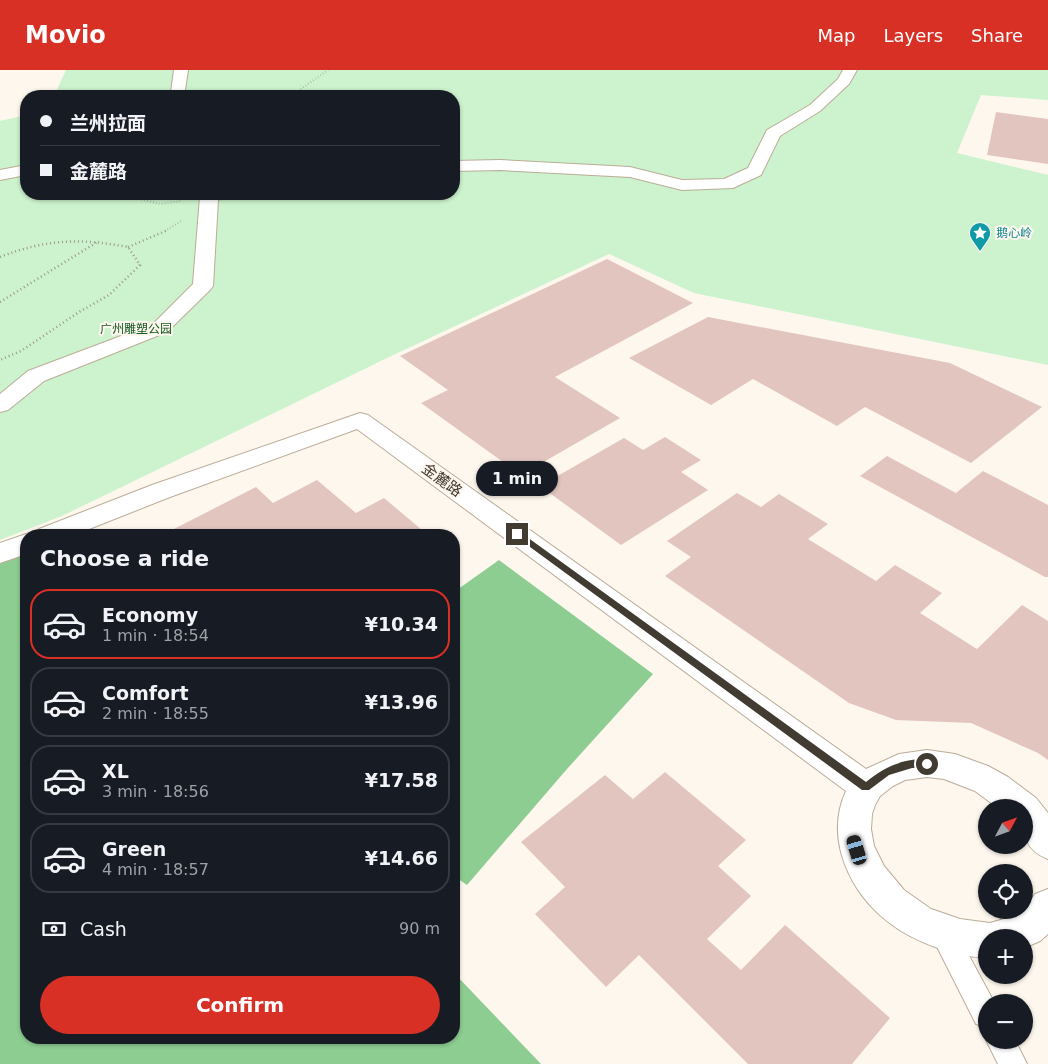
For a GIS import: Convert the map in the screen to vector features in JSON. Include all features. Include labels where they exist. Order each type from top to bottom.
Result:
[{"type":"street","points":[[178,90],[181,70]]},
{"type":"street","points":[[460,166],[500,165],[630,172],[682,185],[727,184],[755,172],[773,133],[815,108],[844,81],[850,70]]},
{"type":"street","points":[[0,175],[20,171]]},
{"type":"street","points":[[0,405],[36,376],[160,328],[203,286],[212,200]]},
{"type":"street","name":"金麓路","points":[[63,529],[161,491],[360,420],[866,787]]},
{"type":"street","points":[[0,554],[20,546]]},
{"type":"street","points":[[978,940],[943,933],[908,916],[880,892],[861,864],[852,835],[854,809],[866,787],[886,772],[912,764],[942,765],[974,774],[1003,790],[1013,799]]},
{"type":"street","points":[[1033,821],[1048,841]]},
{"type":"street","points":[[1024,929],[1038,921],[1048,906]]},
{"type":"lane","points":[[943,933],[978,999]]},
{"type":"lane","points":[[1005,1049],[1013,1064]]},
{"type":"path","points":[[300,90],[328,70]]},
{"type":"path","points":[[140,200],[160,204],[195,200]]},
{"type":"path","points":[[0,257],[25,246],[75,239],[100,241],[128,247],[170,228],[209,200]]},
{"type":"path","points":[[0,302],[100,241]]},
{"type":"path","points":[[0,360],[21,351],[79,312],[109,295],[140,265],[128,247]]},
{"type":"green space","name":"广州雕塑公园","points":[[66,70],[1048,70],[1048,100],[981,95],[957,153],[1048,175],[1048,365],[694,293],[609,254],[387,358],[62,516],[28,529],[20,529],[20,532],[0,540],[0,121],[20,116],[20,200],[460,200],[460,90],[57,90]]},
{"type":"green space","points":[[20,554],[20,1044],[460,1044],[460,979],[541,1064],[0,1064],[0,562]]},
{"type":"green space","points":[[499,560],[653,674],[567,769],[467,885],[460,880],[460,588]]},
{"type":"building","points":[[996,112],[1048,119],[1048,164],[987,155]]},
{"type":"building","points":[[607,259],[693,303],[555,377],[620,418],[521,475],[421,403],[448,390],[400,356]]},
{"type":"building","points":[[708,317],[950,363],[1042,407],[971,463],[865,407],[837,426],[753,379],[711,405],[629,358]]},
{"type":"building","points":[[665,437],[701,460],[681,472],[708,490],[621,545],[540,486],[624,438],[643,450]]},
{"type":"building","points":[[887,456],[956,493],[983,471],[1048,505],[1048,577],[860,476]]},
{"type":"building","points":[[317,480],[356,513],[384,498],[421,529],[174,529],[256,487],[273,503]]},
{"type":"building","points":[[737,493],[761,507],[779,494],[828,524],[808,539],[876,581],[895,565],[942,593],[920,613],[977,649],[1022,605],[1048,621],[1048,760],[1038,753],[971,723],[896,720],[849,703],[665,576],[691,557],[667,541]]},
{"type":"building","points":[[665,772],[746,840],[718,866],[751,896],[707,939],[741,970],[785,925],[890,1018],[852,1064],[748,1064],[639,955],[606,987],[535,914],[565,887],[521,842],[605,775],[633,799]]},
{"type":"place","name":"鹅心岭","points":[[980,252]]},
{"type":"route","points":[[517,534],[866,787],[886,772],[912,764],[927,764]]}]
